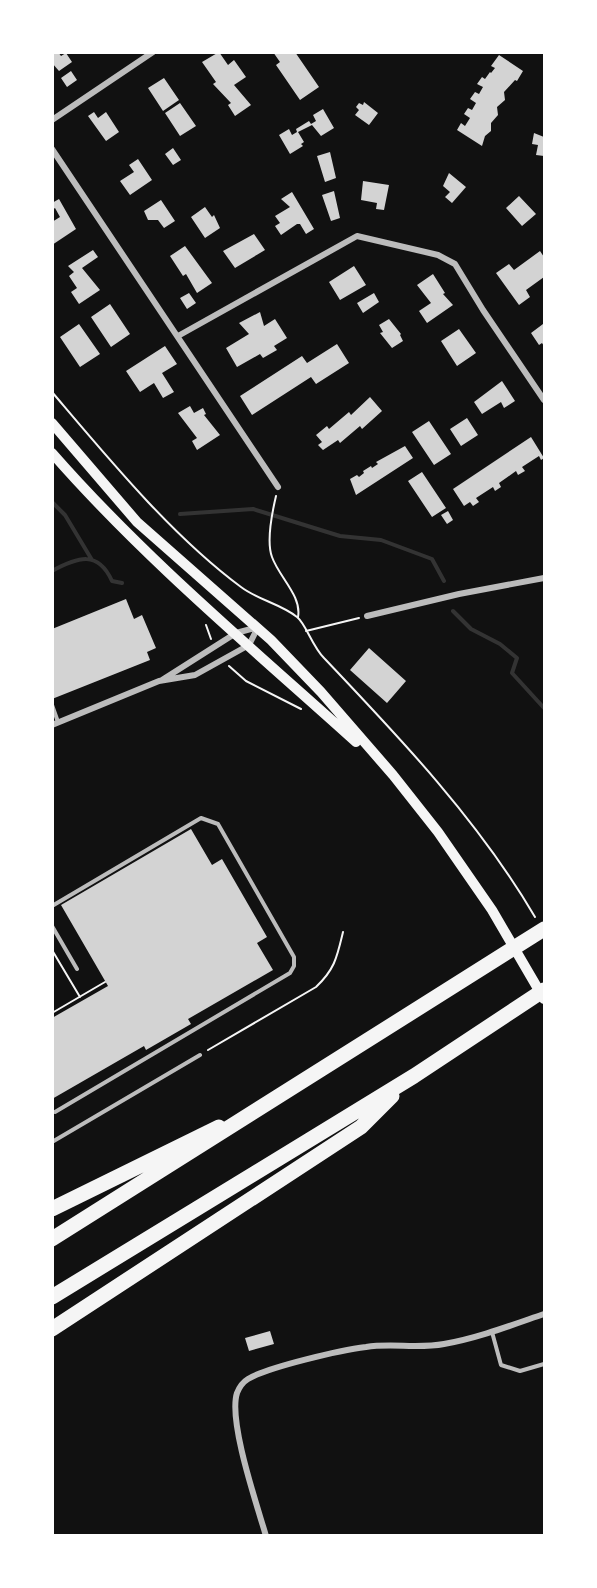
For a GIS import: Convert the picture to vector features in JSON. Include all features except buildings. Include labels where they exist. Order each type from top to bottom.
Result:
[{"type":"highway","points":[[52,1239],[484,969],[542,926]]},
{"type":"highway","points":[[52,1297],[414,1076],[544,990]]},
{"type":"highway","points":[[52,1329],[212,1227],[361,1127],[414,1076]]},
{"type":"highway","points":[[52,1209],[185,1142],[271,1104]]},
{"type":"main road","points":[[52,423],[137,522],[258,627],[321,692],[390,772],[438,832],[492,910],[544,999]]},
{"type":"main road","points":[[52,453],[95,501],[249,645],[390,772]]},
{"type":"street","points":[[52,120],[153,52]]},
{"type":"street","points":[[52,149],[279,488]]},
{"type":"street","points":[[177,336],[357,236],[438,255],[455,264],[544,400]]},
{"type":"street","points":[[367,616],[459,594],[544,578]]},
{"type":"street","points":[[55,724],[159,681],[236,633],[258,627]]},
{"type":"street","points":[[159,681],[195,675],[249,645],[258,627]]},
{"type":"street","points":[[266,1536],[235,1410],[237,1393],[242,1383],[259,1374],[351,1350],[384,1346],[410,1347],[444,1344],[544,1314]]},
{"type":"lane","points":[[52,705],[55,724]]},
{"type":"lane","points":[[52,906],[201,818],[218,824],[294,957],[294,966],[290,973],[55,1112]]},
{"type":"lane","points":[[52,926],[77,969]]},
{"type":"lane","points":[[52,1142],[200,1055]]},
{"type":"lane","points":[[491,1331],[501,1365],[520,1371],[544,1364]]},
{"type":"path","points":[[52,392],[106,456],[210,560],[254,596],[298,617]]},
{"type":"path","points":[[274,504],[272,556],[297,604],[298,617],[313,647],[381,719],[461,812],[508,874],[542,926]]},
{"type":"path","points":[[306,632],[367,616]]},
{"type":"path","points":[[236,673],[302,710]]},
{"type":"path","points":[[200,1055],[316,987],[330,974],[335,965],[344,932]]},
{"type":"path","points":[[52,950],[80,997]]},
{"type":"path","points":[[52,1012],[105,982]]},
{"type":"waterway","points":[[52,502],[65,515],[92,560]]},
{"type":"waterway","points":[[180,514],[253,509],[340,536],[381,540],[432,559],[444,581]]},
{"type":"waterway","points":[[52,571],[70,562],[86,559],[100,564],[112,581],[122,583]]},
{"type":"waterway","points":[[453,611],[471,629],[500,644],[517,658],[512,673],[544,708]]}]
